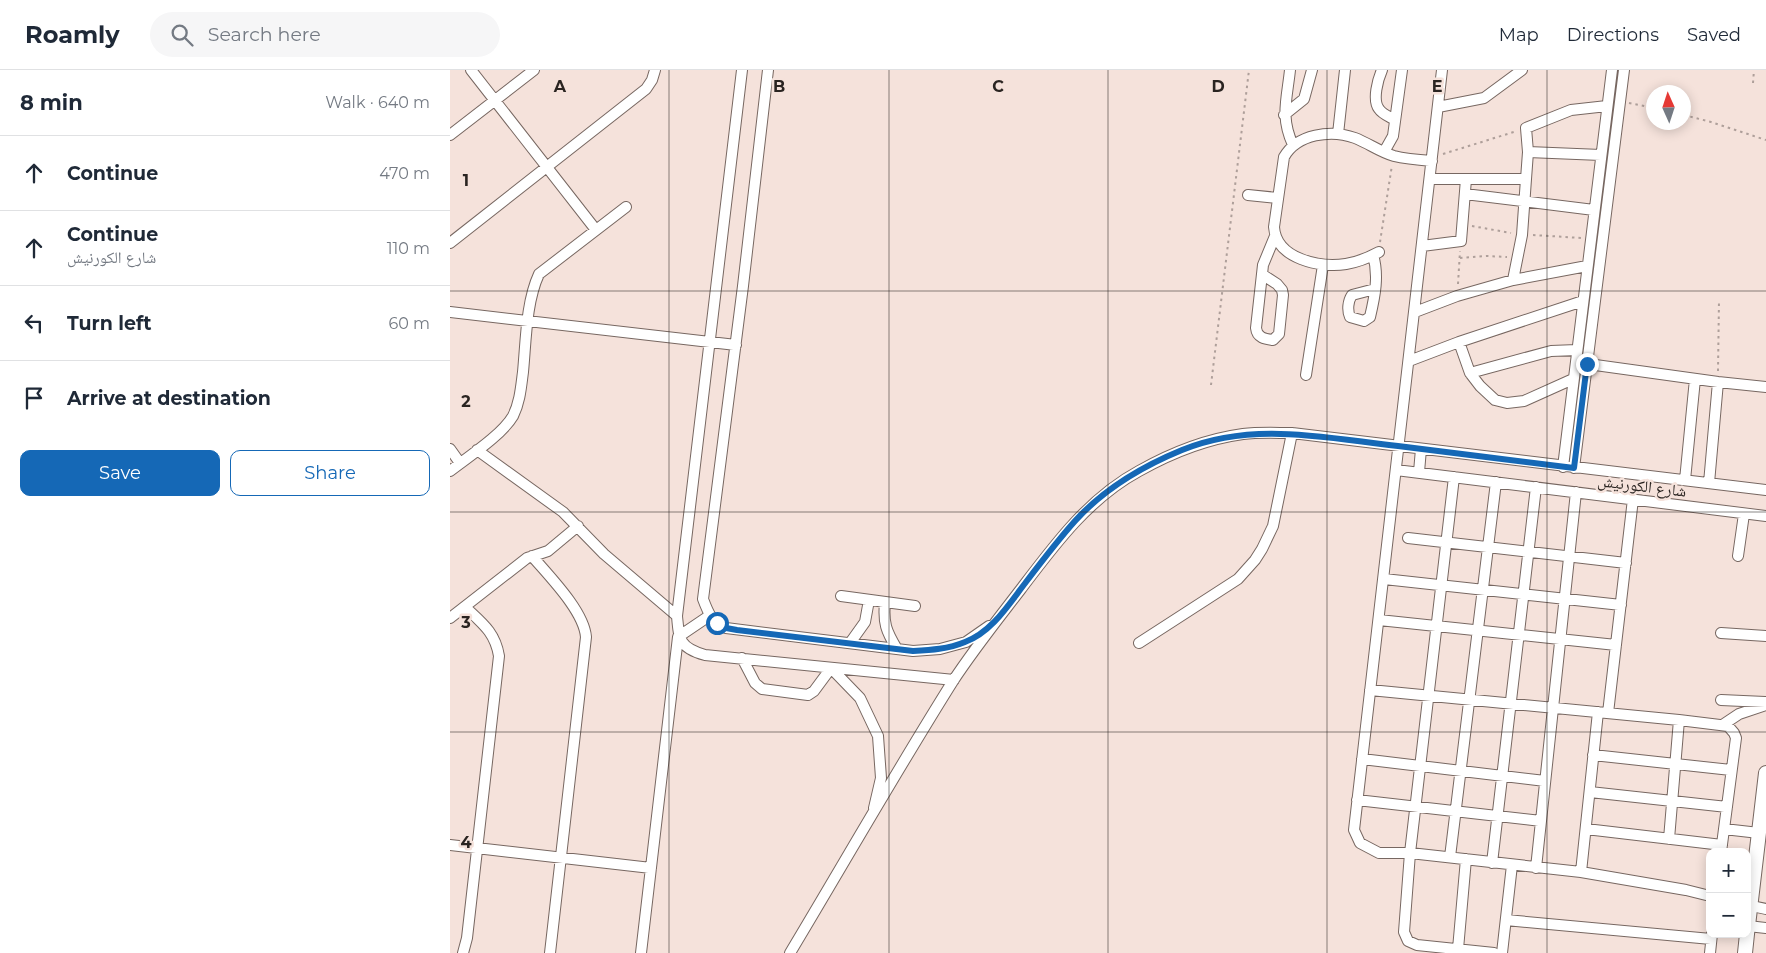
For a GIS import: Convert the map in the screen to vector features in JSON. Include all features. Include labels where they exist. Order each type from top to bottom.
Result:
[{"type":"main road","points":[[1751,893],[1766,772]]},
{"type":"main road","points":[[1745,953],[1747,938]]},
{"type":"street","points":[[472,70],[546,168],[596,230]]},
{"type":"street","points":[[450,135],[534,70]]},
{"type":"street","points":[[450,243],[646,89],[652,80],[655,70]]},
{"type":"street","points":[[641,953],[678,637],[676,616],[742,70]]},
{"type":"street","points":[[768,70],[736,345],[703,599],[709,616],[726,628],[913,651],[940,649],[966,642],[996,622]]},
{"type":"street","points":[[1290,70],[1284,115],[1286,131],[1293,145]]},
{"type":"street","points":[[1284,115],[1302,102],[1307,95],[1312,70]]},
{"type":"street","points":[[1338,134],[1345,70]]},
{"type":"street","points":[[1382,70],[1376,98],[1377,106],[1382,112],[1395,120]]},
{"type":"street","points":[[1389,154],[1402,70]]},
{"type":"street","points":[[1442,70],[1354,830],[1360,843],[1379,853],[1410,853],[1581,872],[1706,895]]},
{"type":"street","points":[[1438,107],[1480,100],[1522,70]]},
{"type":"street","points":[[1563,467],[1612,70]]},
{"type":"street","points":[[1574,468],[1624,70]]},
{"type":"street","points":[[1513,280],[1522,235],[1528,152],[1526,128],[1571,110],[1607,106]]},
{"type":"street","points":[[1604,129],[1617,130]]},
{"type":"street","points":[[1375,289],[1376,253],[1358,262],[1323,264],[1305,260],[1289,253],[1281,246],[1274,227],[1284,158],[1293,145],[1307,138],[1338,134],[1354,138],[1389,154],[1432,159]]},
{"type":"street","points":[[1528,152],[1601,155]]},
{"type":"street","points":[[1430,179],[1526,179]]},
{"type":"street","points":[[1422,246],[1461,241],[1464,224],[1466,179]]},
{"type":"street","points":[[1465,194],[1594,210]]},
{"type":"street","points":[[1248,195],[1278,198]]},
{"type":"street","points":[[450,471],[501,431],[512,417],[520,400],[528,321],[535,282],[539,274],[626,207]]},
{"type":"street","points":[[1263,275],[1280,286],[1283,294],[1279,334],[1273,340],[1261,338],[1256,331],[1263,266],[1276,236]]},
{"type":"street","points":[[1306,375],[1323,264]]},
{"type":"street","points":[[1414,312],[1457,296],[1513,280],[1588,266]]},
{"type":"street","points":[[1409,361],[1459,342],[1583,301]]},
{"type":"street","points":[[450,312],[736,345]]},
{"type":"street","points":[[1459,342],[1470,373],[1494,400],[1507,403],[1524,401],[1573,379]]},
{"type":"street","points":[[1470,373],[1551,351],[1577,350]]},
{"type":"street","points":[[1576,362],[1718,382],[1766,386]]},
{"type":"street","points":[[1685,480],[1695,378]]},
{"type":"street","points":[[1709,483],[1718,382]]},
{"type":"street","points":[[1138,643],[1238,579],[1255,560],[1272,526],[1292,433]]},
{"type":"street","name":"شارع الكورنيش","points":[[790,953],[954,680],[1052,548],[1076,520],[1104,494],[1138,471],[1183,450],[1216,440],[1244,434],[1292,433],[1766,490]]},
{"type":"street","points":[[450,449],[460,463]]},
{"type":"street","points":[[1419,472],[1421,449]]},
{"type":"street","points":[[477,450],[564,512],[604,554],[676,616]]},
{"type":"street","name":"شارع الكورنيش","points":[[1396,470],[1766,516]]},
{"type":"street","points":[[1454,477],[1415,807],[1404,932],[1405,937],[1412,944],[1494,953]]},
{"type":"street","points":[[1450,857],[1496,482]]},
{"type":"street","points":[[1492,863],[1536,487]]},
{"type":"street","points":[[1536,868],[1576,492]]},
{"type":"street","points":[[1581,872],[1593,755],[1616,645],[1633,499]]},
{"type":"street","points":[[1738,556],[1744,514]]},
{"type":"street","points":[[450,618],[527,558],[548,551],[578,526]]},
{"type":"street","points":[[1408,538],[1626,563]]},
{"type":"street","points":[[532,556],[580,614],[586,629],[550,953]]},
{"type":"street","points":[[1384,579],[1620,605]]},
{"type":"street","points":[[841,596],[915,606]]},
{"type":"street","points":[[850,643],[865,622],[869,600]]},
{"type":"street","points":[[885,602],[884,616],[886,628],[897,649]]},
{"type":"street","points":[[463,953],[467,938],[478,849],[498,656],[497,644],[492,633],[465,607]]},
{"type":"street","points":[[678,637],[709,616]]},
{"type":"street","points":[[1379,620],[1616,645]]},
{"type":"street","points":[[1721,632],[1766,636]]},
{"type":"street","points":[[678,637],[685,646],[694,652],[954,680]]},
{"type":"street","points":[[742,658],[758,687],[808,695],[814,691],[831,668]]},
{"type":"street","points":[[831,668],[860,698],[878,736],[881,778],[871,818]]},
{"type":"street","points":[[1370,690],[1724,724],[1732,729],[1736,738],[1722,848],[1669,839],[1586,829]]},
{"type":"street","points":[[1721,700],[1766,704]]},
{"type":"street","points":[[1724,724],[1739,714],[1766,704]]},
{"type":"street","points":[[1669,839],[1679,720]]},
{"type":"street","points":[[1593,755],[1732,770]]},
{"type":"street","points":[[1362,759],[1546,781]]},
{"type":"street","points":[[1590,792],[1727,807]]},
{"type":"street","points":[[1357,800],[1541,821]]},
{"type":"street","points":[[1724,829],[1759,833]]},
{"type":"street","points":[[450,846],[651,868]]},
{"type":"street","points":[[1458,949],[1466,860]]},
{"type":"street","points":[[1502,953],[1512,865]]},
{"type":"street","points":[[1751,906],[1766,909]]},
{"type":"street","points":[[1506,920],[1706,937]]},
{"type":"street","points":[[1751,930],[1766,928]]},
{"type":"street","points":[[1710,953],[1711,938]]},
{"type":"path","points":[[1211,385],[1248,70]]},
{"type":"path","points":[[1752,82],[1754,70]]},
{"type":"path","points":[[1621,101],[1646,106]]},
{"type":"path","points":[[1691,117],[1766,140]]},
{"type":"path","points":[[1432,159],[1526,128]]},
{"type":"path","points":[[1376,253],[1389,154]]},
{"type":"path","points":[[1464,224],[1522,235],[1591,238]]},
{"type":"path","points":[[1457,296],[1461,241]]},
{"type":"path","points":[[1460,258],[1486,256],[1517,257]]},
{"type":"path","points":[[1718,382],[1719,300]]},
{"type":"route","points":[[717,623],[726,628],[737,630],[913,651],[940,649],[966,642],[996,622],[1052,548],[1076,520],[1104,494],[1138,471],[1183,450],[1244,434],[1292,433],[1574,468],[1587,364]]}]
